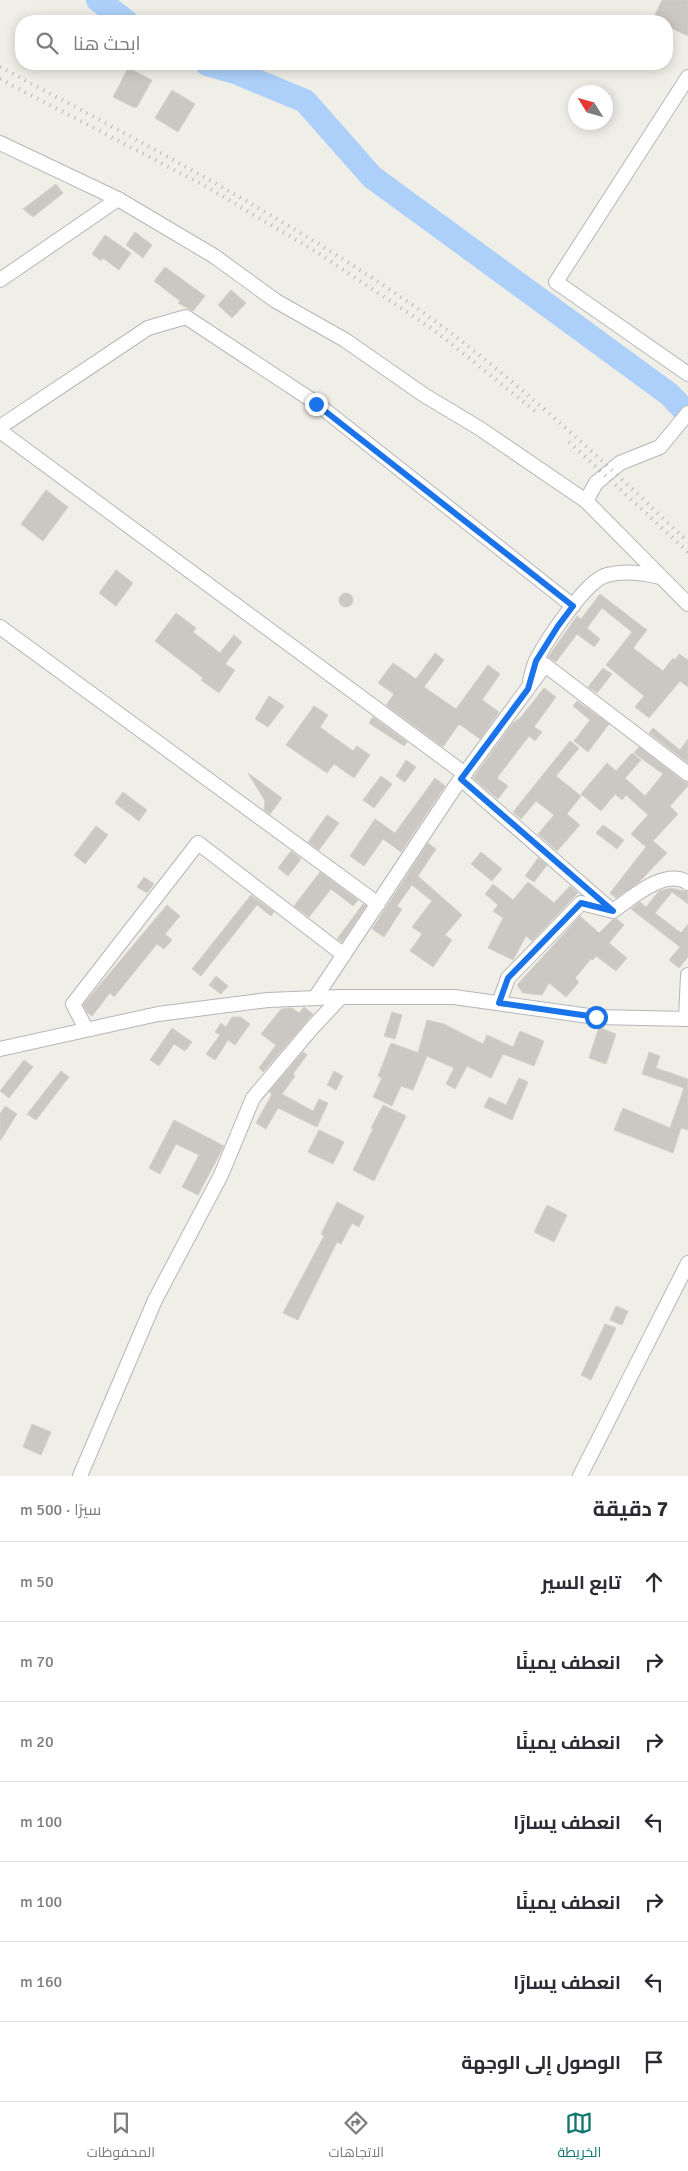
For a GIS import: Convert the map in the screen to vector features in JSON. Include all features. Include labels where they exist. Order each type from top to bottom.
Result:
[{"type":"street","points":[[688,78],[556,282],[688,374]]},
{"type":"street","points":[[0,143],[118,199],[214,256],[276,301],[346,340],[586,502],[688,604]]},
{"type":"street","points":[[0,280],[118,199]]},
{"type":"street","points":[[0,426],[148,328],[186,317],[316,404],[573,606]]},
{"type":"street","points":[[586,502],[596,483],[616,466],[660,447],[684,418]]},
{"type":"street","points":[[0,431],[463,776],[613,911]]},
{"type":"street","points":[[528,689],[536,661],[558,626],[585,591],[605,575],[640,572],[662,578]]},
{"type":"street","points":[[0,627],[378,904]]},
{"type":"street","points":[[315,998],[463,776],[545,665],[688,774]]},
{"type":"street","points":[[86,1029],[74,1004],[198,843],[344,955]]},
{"type":"street","points":[[613,911],[639,892],[668,878],[684,880],[688,884]]},
{"type":"street","points":[[499,1003],[508,978],[581,903],[613,911]]},
{"type":"street","points":[[0,1048],[158,1014],[268,1000],[315,998],[454,997],[596,1017],[687,1019],[688,975]]},
{"type":"street","points":[[80,1476],[155,1300],[221,1175],[253,1098],[310,1029],[341,997]]},
{"type":"street","points":[[580,1476],[688,1263]]},
{"type":"building","points":[[662,0],[688,0],[688,36],[673,29],[673,15],[655,15]]},
{"type":"building","points":[[127,70],[132,70],[152,80],[137,107],[133,107],[113,97]]},
{"type":"building","points":[[172,90],[195,104],[178,132],[155,118]]},
{"type":"building","points":[[56,184],[63,193],[33,217],[23,209]]},
{"type":"building","points":[[135,232],[152,245],[143,258],[126,245]]},
{"type":"building","points":[[105,235],[131,253],[119,270],[103,258],[101,261],[92,254]]},
{"type":"building","points":[[165,267],[205,296],[193,311],[178,303],[180,301],[154,281]]},
{"type":"building","points":[[231,290],[246,303],[232,318],[218,305]]},
{"type":"building","points":[[46,490],[68,507],[43,541],[21,524]]},
{"type":"building","points":[[116,570],[133,583],[116,606],[99,593]]},
{"type":"building","points":[[343,593],[349,593],[353,600],[349,607],[343,607],[339,603],[339,597]]},
{"type":"building","points":[[600,594],[647,630],[633,648],[663,671],[673,658],[675,660],[679,654],[688,660],[688,687],[680,681],[649,718],[635,707],[644,696],[606,665],[632,632],[602,608],[587,628],[600,639],[594,647],[577,634],[556,662],[548,657],[577,616],[581,619]]},
{"type":"building","points":[[176,613],[196,628],[193,632],[220,653],[234,635],[242,642],[225,664],[235,670],[219,693],[201,680],[203,678],[155,641]]},
{"type":"building","points":[[435,653],[444,660],[424,687],[456,709],[488,665],[500,674],[482,700],[499,712],[480,739],[459,724],[443,747],[386,705],[394,694],[378,683],[393,663],[416,679]]},
{"type":"building","points":[[603,668],[612,674],[597,693],[588,687]]},
{"type":"building","points":[[544,688],[556,697],[534,727],[542,732],[535,741],[529,736],[497,778],[508,786],[498,799],[473,778],[513,723],[521,717]]},
{"type":"building","points":[[269,696],[284,706],[268,727],[255,719]]},
{"type":"building","points":[[577,701],[609,724],[588,752],[574,741],[590,720],[573,706]]},
{"type":"building","points":[[314,706],[328,715],[320,727],[353,751],[357,746],[370,755],[354,778],[334,764],[327,773],[286,745]]},
{"type":"building","points":[[373,717],[407,742],[404,746],[369,723]]},
{"type":"building","points":[[653,728],[680,750],[688,739],[688,763],[649,733]]},
{"type":"building","points":[[570,741],[579,748],[556,776],[581,796],[567,814],[580,825],[557,851],[538,834],[554,815],[536,801],[521,819],[513,812]]},
{"type":"building","points":[[639,747],[688,783],[688,786],[670,806],[678,814],[653,841],[667,853],[639,882],[616,898],[610,893],[646,847],[631,834],[648,815],[626,795],[622,800],[615,794],[601,811],[581,794],[607,763],[616,771],[632,753],[641,760],[625,778],[645,796],[663,774],[634,753]]},
{"type":"building","points":[[406,760],[416,767],[405,782],[396,776]]},
{"type":"building","points":[[248,773],[282,798],[270,814],[264,810],[265,801]]},
{"type":"building","points":[[381,776],[392,784],[374,808],[363,800]]},
{"type":"building","points":[[435,778],[445,786],[401,852],[383,839],[364,866],[350,856],[375,819],[395,833]]},
{"type":"building","points":[[123,792],[147,810],[139,821],[115,803]]},
{"type":"building","points":[[327,815],[339,823],[319,850],[308,842]]},
{"type":"building","points":[[603,825],[624,840],[617,849],[596,833]]},
{"type":"building","points":[[96,826],[108,835],[85,864],[74,855]]},
{"type":"building","points":[[428,843],[436,849],[418,876],[462,915],[445,935],[452,940],[433,967],[410,951],[422,934],[412,927],[432,901],[412,885],[397,906],[402,909],[384,937],[372,929]]},
{"type":"building","points":[[291,851],[301,859],[288,876],[278,868]]},
{"type":"building","points":[[481,852],[502,869],[492,881],[471,864]]},
{"type":"building","points":[[538,858],[547,865],[534,882],[525,876]]},
{"type":"building","points":[[320,872],[358,900],[353,906],[331,889],[309,917],[294,906]]},
{"type":"building","points":[[144,877],[154,884],[147,893],[137,887]]},
{"type":"building","points":[[528,882],[554,903],[570,886],[578,893],[532,941],[526,936],[513,960],[488,948],[503,918],[493,911],[498,905],[485,894],[493,884],[513,900]]},
{"type":"building","points":[[671,888],[688,892],[688,904],[672,892],[655,913],[681,933],[688,924],[688,957],[679,968],[669,960],[680,947],[631,909],[640,902],[646,907],[659,891]]},
{"type":"building","points":[[251,895],[274,912],[271,916],[257,905],[201,976],[192,969]]},
{"type":"building","points":[[363,904],[366,906],[342,942],[337,939]]},
{"type":"building","points":[[167,905],[180,916],[165,934],[172,940],[164,949],[157,944],[114,997],[110,993],[92,1016],[83,1005]]},
{"type":"building","points":[[580,916],[599,933],[612,920],[617,919],[624,925],[609,943],[627,958],[616,971],[596,956],[593,960],[591,959],[575,978],[579,982],[566,997],[549,983],[542,995],[523,993],[517,985]]},
{"type":"building","points":[[216,976],[228,986],[221,994],[209,985]]},
{"type":"building","points":[[304,1007],[313,1014],[263,1072],[259,1068],[276,1045],[261,1034],[281,1009],[292,1008],[299,1013]]},
{"type":"building","points":[[392,1012],[402,1015],[395,1039],[384,1036]]},
{"type":"building","points":[[232,1017],[241,1017],[250,1024],[235,1045],[228,1040],[215,1060],[206,1054],[220,1035],[215,1032],[221,1023],[226,1027]]},
{"type":"building","points":[[427,1020],[444,1024],[483,1044],[487,1035],[513,1047],[520,1031],[544,1041],[534,1066],[503,1054],[491,1078],[467,1066],[455,1089],[446,1084],[454,1068],[427,1056],[413,1090],[401,1086],[392,1106],[373,1097],[382,1078],[378,1076],[391,1043],[418,1053]]},
{"type":"building","points":[[599,1027],[616,1034],[606,1064],[589,1058]]},
{"type":"building","points":[[172,1028],[192,1042],[185,1051],[174,1044],[159,1066],[150,1060]]},
{"type":"building","points":[[303,1052],[307,1055],[293,1074],[295,1076],[282,1094],[313,1111],[319,1099],[328,1103],[317,1127],[278,1108],[266,1129],[256,1123],[272,1094],[269,1092]]},
{"type":"building","points":[[649,1052],[660,1056],[656,1068],[688,1079],[688,1130],[681,1128],[673,1153],[614,1130],[623,1108],[670,1128],[684,1088],[642,1074]]},
{"type":"building","points":[[24,1060],[33,1067],[9,1098],[0,1091]]},
{"type":"building","points":[[61,1071],[69,1077],[36,1120],[27,1114]]},
{"type":"building","points":[[334,1071],[343,1076],[336,1090],[327,1085]]},
{"type":"building","points":[[519,1078],[528,1082],[512,1120],[484,1107],[489,1097],[506,1105]]},
{"type":"building","points":[[383,1105],[406,1116],[374,1181],[353,1170]]},
{"type":"building","points":[[5,1106],[17,1114],[0,1141],[0,1114]]},
{"type":"building","points":[[174,1120],[224,1146],[198,1195],[182,1187],[199,1155],[176,1144],[160,1174],[149,1168]]},
{"type":"building","points":[[319,1130],[344,1142],[333,1164],[308,1152]]},
{"type":"building","points":[[337,1202],[364,1216],[359,1227],[352,1223],[341,1244],[337,1242],[298,1320],[283,1313],[324,1236],[321,1234]]},
{"type":"building","points":[[547,1205],[567,1215],[554,1242],[534,1232]]},
{"type":"building","points":[[616,1306],[628,1311],[622,1325],[610,1320]]},
{"type":"building","points":[[605,1324],[616,1328],[591,1380],[581,1375]]},
{"type":"building","points":[[32,1424],[51,1432],[41,1455],[23,1447]]},
{"type":"waterway","points":[[98,0],[118,15]]},
{"type":"waterway","points":[[228,70],[305,101],[372,177],[669,394],[688,414]]},
{"type":"railway","points":[[0,67],[246,201],[389,289],[468,346],[544,409],[581,441],[688,542]]},
{"type":"railway","points":[[0,79],[207,187],[318,253],[434,330],[536,412]]},
{"type":"railway","points":[[569,442],[688,552]]},
{"type":"route","points":[[316,404],[573,606],[536,661],[528,689],[461,779],[613,911],[581,903],[508,978],[499,1003],[596,1017]]}]
